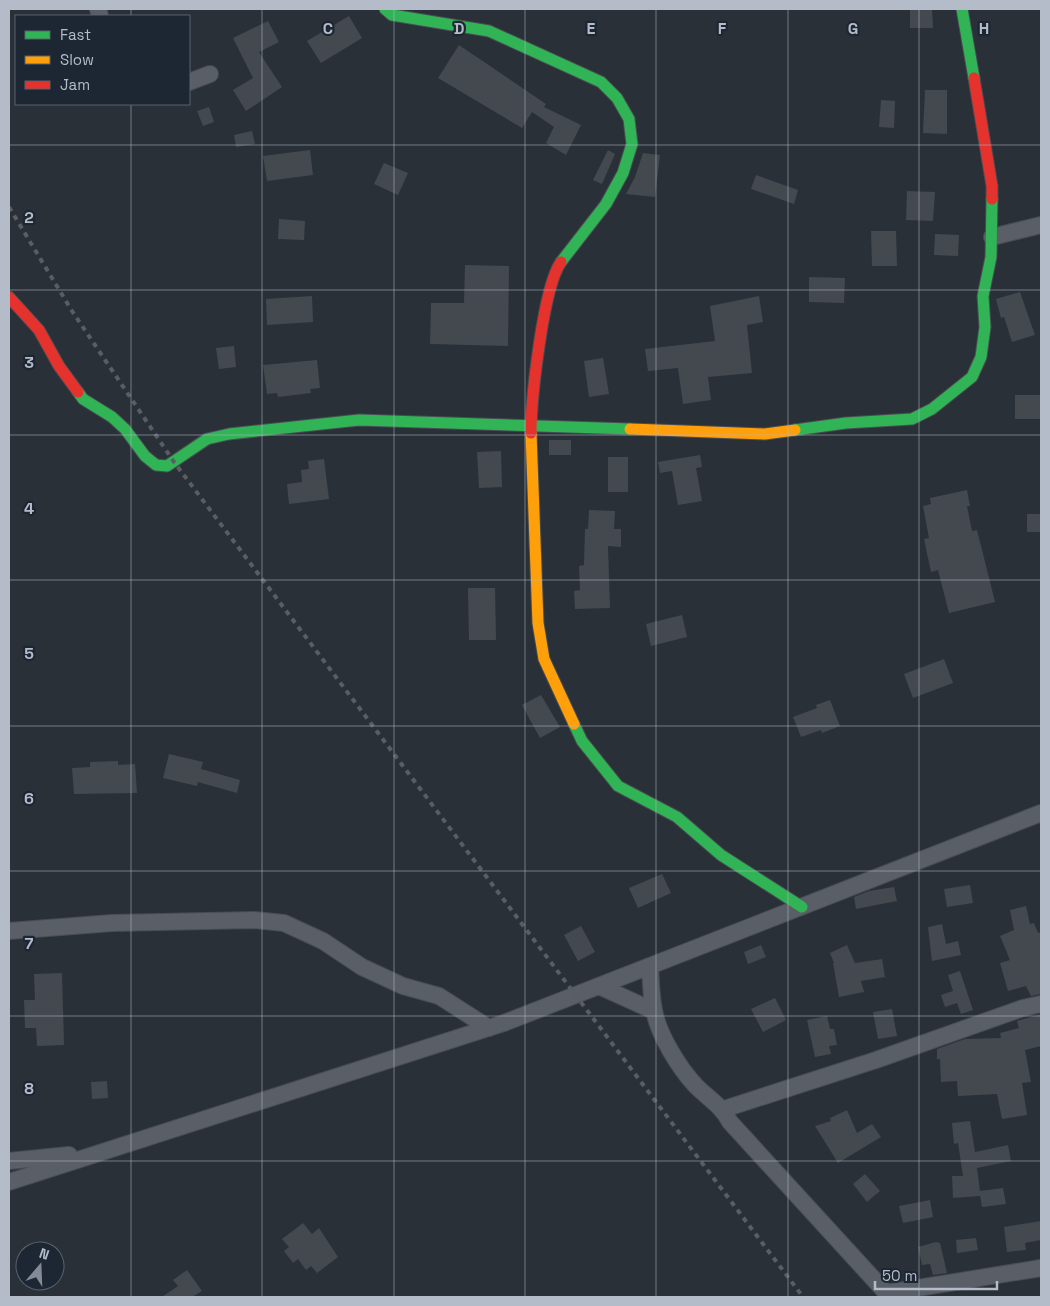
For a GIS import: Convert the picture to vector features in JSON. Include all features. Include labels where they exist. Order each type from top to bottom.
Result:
[{"type":"street","points":[[385,9],[392,15],[489,31],[550,58],[601,82],[617,98],[630,119],[632,144],[623,173],[606,204],[559,265],[552,282],[539,347],[531,426],[538,623],[544,658],[582,741],[600,766],[618,786],[677,817],[693,833],[721,855],[802,907]]},
{"type":"street","points":[[9,297],[39,330],[62,372],[83,399],[112,417],[125,429],[145,456],[156,465],[167,466],[207,439],[214,437],[359,420],[764,434],[846,423],[912,419],[958,391],[972,377],[981,357],[986,327],[983,296],[991,256],[992,186],[962,9]]},
{"type":"street","points":[[190,82],[210,74]]},
{"type":"street","points":[[992,237],[1041,225]]},
{"type":"street","points":[[9,1182],[489,1028],[601,987],[1041,814]]},
{"type":"street","points":[[9,931],[112,923],[254,920],[284,924],[323,941],[362,967],[403,986],[439,996],[489,1028]]},
{"type":"street","points":[[650,968],[654,1011],[667,1042],[681,1068],[697,1087],[724,1109],[730,1122],[888,1295],[1041,1268]]},
{"type":"street","points":[[601,987],[654,1011]]},
{"type":"street","points":[[724,1109],[884,1058],[1023,1008],[1041,1004]]},
{"type":"street","points":[[9,1161],[93,1154]]},
{"type":"building","points":[[910,9],[932,9],[933,28],[910,28]]},
{"type":"building","points":[[349,16],[362,38],[321,63],[307,41]]},
{"type":"building","points":[[268,21],[279,42],[259,52],[282,87],[246,111],[233,90],[253,78],[233,38]]},
{"type":"building","points":[[459,45],[546,104],[544,107],[581,125],[566,155],[546,143],[554,127],[532,112],[522,128],[438,78]]},
{"type":"building","points":[[925,90],[947,90],[947,134],[923,133]]},
{"type":"building","points":[[881,100],[895,101],[894,128],[879,127]]},
{"type":"building","points":[[209,107],[214,122],[203,126],[197,111]]},
{"type":"building","points":[[252,131],[255,144],[236,147],[234,135]]},
{"type":"building","points":[[310,150],[313,175],[267,181],[263,156]]},
{"type":"building","points":[[608,150],[615,154],[602,184],[593,180]]},
{"type":"building","points":[[643,153],[660,155],[655,197],[626,194],[635,177]]},
{"type":"building","points":[[384,163],[408,173],[398,195],[374,184]]},
{"type":"building","points":[[756,175],[798,190],[794,204],[751,189]]},
{"type":"building","points":[[907,191],[935,192],[933,221],[906,220]]},
{"type":"building","points":[[279,219],[305,221],[304,240],[278,239]]},
{"type":"building","points":[[871,231],[896,231],[897,266],[872,266]]},
{"type":"building","points":[[935,234],[959,235],[958,256],[934,255]]},
{"type":"building","points":[[465,265],[509,266],[508,346],[430,344],[431,303],[464,303]]},
{"type":"building","points":[[809,277],[845,278],[844,303],[809,302]]},
{"type":"building","points":[[1020,292],[1035,335],[1012,342],[1004,317],[1001,318],[996,299]]},
{"type":"building","points":[[312,296],[313,322],[267,325],[266,299]]},
{"type":"building","points":[[759,296],[763,322],[747,325],[752,373],[708,377],[711,400],[683,404],[678,368],[648,371],[645,349],[715,341],[710,306]]},
{"type":"building","points":[[234,346],[236,367],[219,369],[216,348]]},
{"type":"building","points":[[603,358],[609,394],[589,397],[584,361]]},
{"type":"building","points":[[317,360],[320,388],[310,389],[311,393],[278,397],[277,393],[267,394],[263,365]]},
{"type":"building","points":[[1015,395],[1041,395],[1041,419],[1015,419]]},
{"type":"building","points":[[549,440],[571,440],[571,455],[549,455]]},
{"type":"building","points":[[501,451],[502,487],[479,488],[477,452]]},
{"type":"building","points":[[700,455],[702,467],[696,468],[702,501],[678,505],[672,471],[660,473],[658,462]]},
{"type":"building","points":[[608,457],[628,457],[628,492],[608,492]]},
{"type":"building","points":[[324,459],[329,499],[289,504],[287,484],[302,482],[301,470],[309,469],[308,461]]},
{"type":"building","points":[[967,490],[970,506],[967,506],[972,531],[977,530],[995,602],[949,613],[938,570],[931,572],[924,539],[929,538],[923,506],[931,504],[930,498]]},
{"type":"building","points":[[589,510],[615,511],[614,529],[621,529],[621,547],[608,546],[610,608],[575,609],[574,591],[580,590],[579,566],[584,565],[585,529],[588,529]]},
{"type":"building","points":[[1027,514],[1041,514],[1041,532],[1027,532]]},
{"type":"building","points":[[468,588],[495,588],[496,640],[469,640]]},
{"type":"building","points":[[682,615],[687,637],[651,646],[646,624]]},
{"type":"building","points":[[944,659],[953,683],[913,698],[904,674]]},
{"type":"building","points":[[541,695],[560,727],[540,738],[522,705]]},
{"type":"building","points":[[830,700],[840,726],[822,733],[821,730],[801,737],[793,717],[817,708],[816,705]]},
{"type":"building","points":[[169,754],[203,762],[201,769],[240,780],[237,793],[198,782],[197,786],[163,778]]},
{"type":"building","points":[[118,761],[118,765],[135,764],[137,793],[74,794],[72,768],[90,767],[90,762]]},
{"type":"building","points":[[662,874],[671,893],[638,908],[629,888]]},
{"type":"building","points":[[970,885],[973,903],[947,907],[944,889]]},
{"type":"building","points":[[894,887],[897,901],[856,909],[854,897],[869,891]]},
{"type":"building","points":[[1026,906],[1030,924],[1034,923],[1038,933],[1041,932],[1041,994],[1031,996],[1026,986],[1008,991],[1000,963],[1010,960],[1000,936],[1014,930],[1010,910]]},
{"type":"building","points":[[942,924],[946,944],[958,941],[961,955],[932,961],[928,927]]},
{"type":"building","points":[[581,926],[595,952],[578,961],[564,935]]},
{"type":"building","points":[[761,945],[766,957],[748,964],[744,952]]},
{"type":"building","points":[[847,945],[855,963],[882,959],[885,977],[861,981],[864,992],[839,997],[834,963],[830,953]]},
{"type":"building","points":[[960,971],[973,1010],[961,1014],[957,1003],[945,1007],[941,995],[953,991],[948,975]]},
{"type":"building","points":[[62,973],[64,1045],[37,1046],[36,1028],[25,1028],[24,1000],[35,1000],[34,974]]},
{"type":"building","points":[[775,998],[786,1020],[763,1032],[751,1009]]},
{"type":"building","points":[[892,1009],[897,1036],[878,1039],[873,1012]]},
{"type":"building","points":[[1041,1014],[1041,1046],[1025,1050],[1031,1082],[1022,1083],[1027,1115],[1002,1119],[997,1094],[958,1096],[957,1081],[941,1082],[940,1059],[937,1059],[937,1049],[965,1039],[1001,1038],[1000,1033],[1019,1028],[1017,1021]]},
{"type":"building","points":[[827,1016],[830,1029],[834,1029],[837,1045],[829,1046],[831,1054],[815,1057],[807,1020]]},
{"type":"building","points":[[107,1081],[108,1098],[92,1099],[91,1082]]},
{"type":"building","points":[[847,1110],[857,1133],[872,1124],[881,1137],[838,1163],[815,1126],[831,1121],[830,1118]]},
{"type":"building","points":[[970,1121],[975,1152],[1008,1145],[1011,1161],[977,1168],[980,1191],[1003,1188],[1006,1204],[982,1207],[980,1196],[953,1198],[952,1176],[963,1176],[958,1143],[954,1144],[952,1123]]},
{"type":"building","points":[[865,1174],[880,1191],[867,1202],[853,1184]]},
{"type":"building","points":[[930,1200],[933,1217],[903,1223],[899,1206]]},
{"type":"building","points":[[1041,1221],[1041,1240],[1025,1243],[1026,1250],[1007,1252],[1004,1227]]},
{"type":"building","points":[[303,1223],[312,1234],[319,1228],[338,1257],[317,1273],[311,1266],[306,1270],[298,1259],[293,1263],[284,1251],[289,1247],[282,1239]]},
{"type":"building","points":[[976,1238],[978,1250],[957,1253],[956,1240]]},
{"type":"building","points":[[936,1242],[940,1243],[947,1273],[933,1275],[930,1264],[922,1265],[918,1247]]},
{"type":"building","points":[[187,1270],[202,1291],[192,1297],[162,1297],[178,1286],[173,1280]]},
{"type":"railway","points":[[9,207],[72,311],[174,462],[803,1297]]},
{"type":"traffic: fast","points":[[385,9],[392,15],[489,31],[601,82],[617,98],[629,119],[632,144],[623,173],[606,204],[561,262]]},
{"type":"traffic: fast","points":[[962,9],[974,78]]},
{"type":"traffic: fast","points":[[795,430],[846,423],[912,419],[932,409],[972,377],[981,357],[985,327],[983,296],[991,257],[992,199]]},
{"type":"traffic: fast","points":[[78,392],[83,399],[112,417],[125,429],[145,456],[156,465],[167,466],[207,439],[229,434],[359,420],[630,429]]},
{"type":"traffic: fast","points":[[574,724],[582,741],[618,786],[677,817],[721,855],[802,907]]},
{"type":"traffic: slow","points":[[630,429],[765,434],[795,430]]},
{"type":"traffic: slow","points":[[531,433],[538,623],[544,659],[574,724]]},
{"type":"traffic: jam","points":[[974,78],[992,186],[992,199]]},
{"type":"traffic: jam","points":[[531,433],[539,344],[549,295],[561,262]]},
{"type":"traffic: jam","points":[[9,297],[39,330],[59,366],[78,392]]}]
